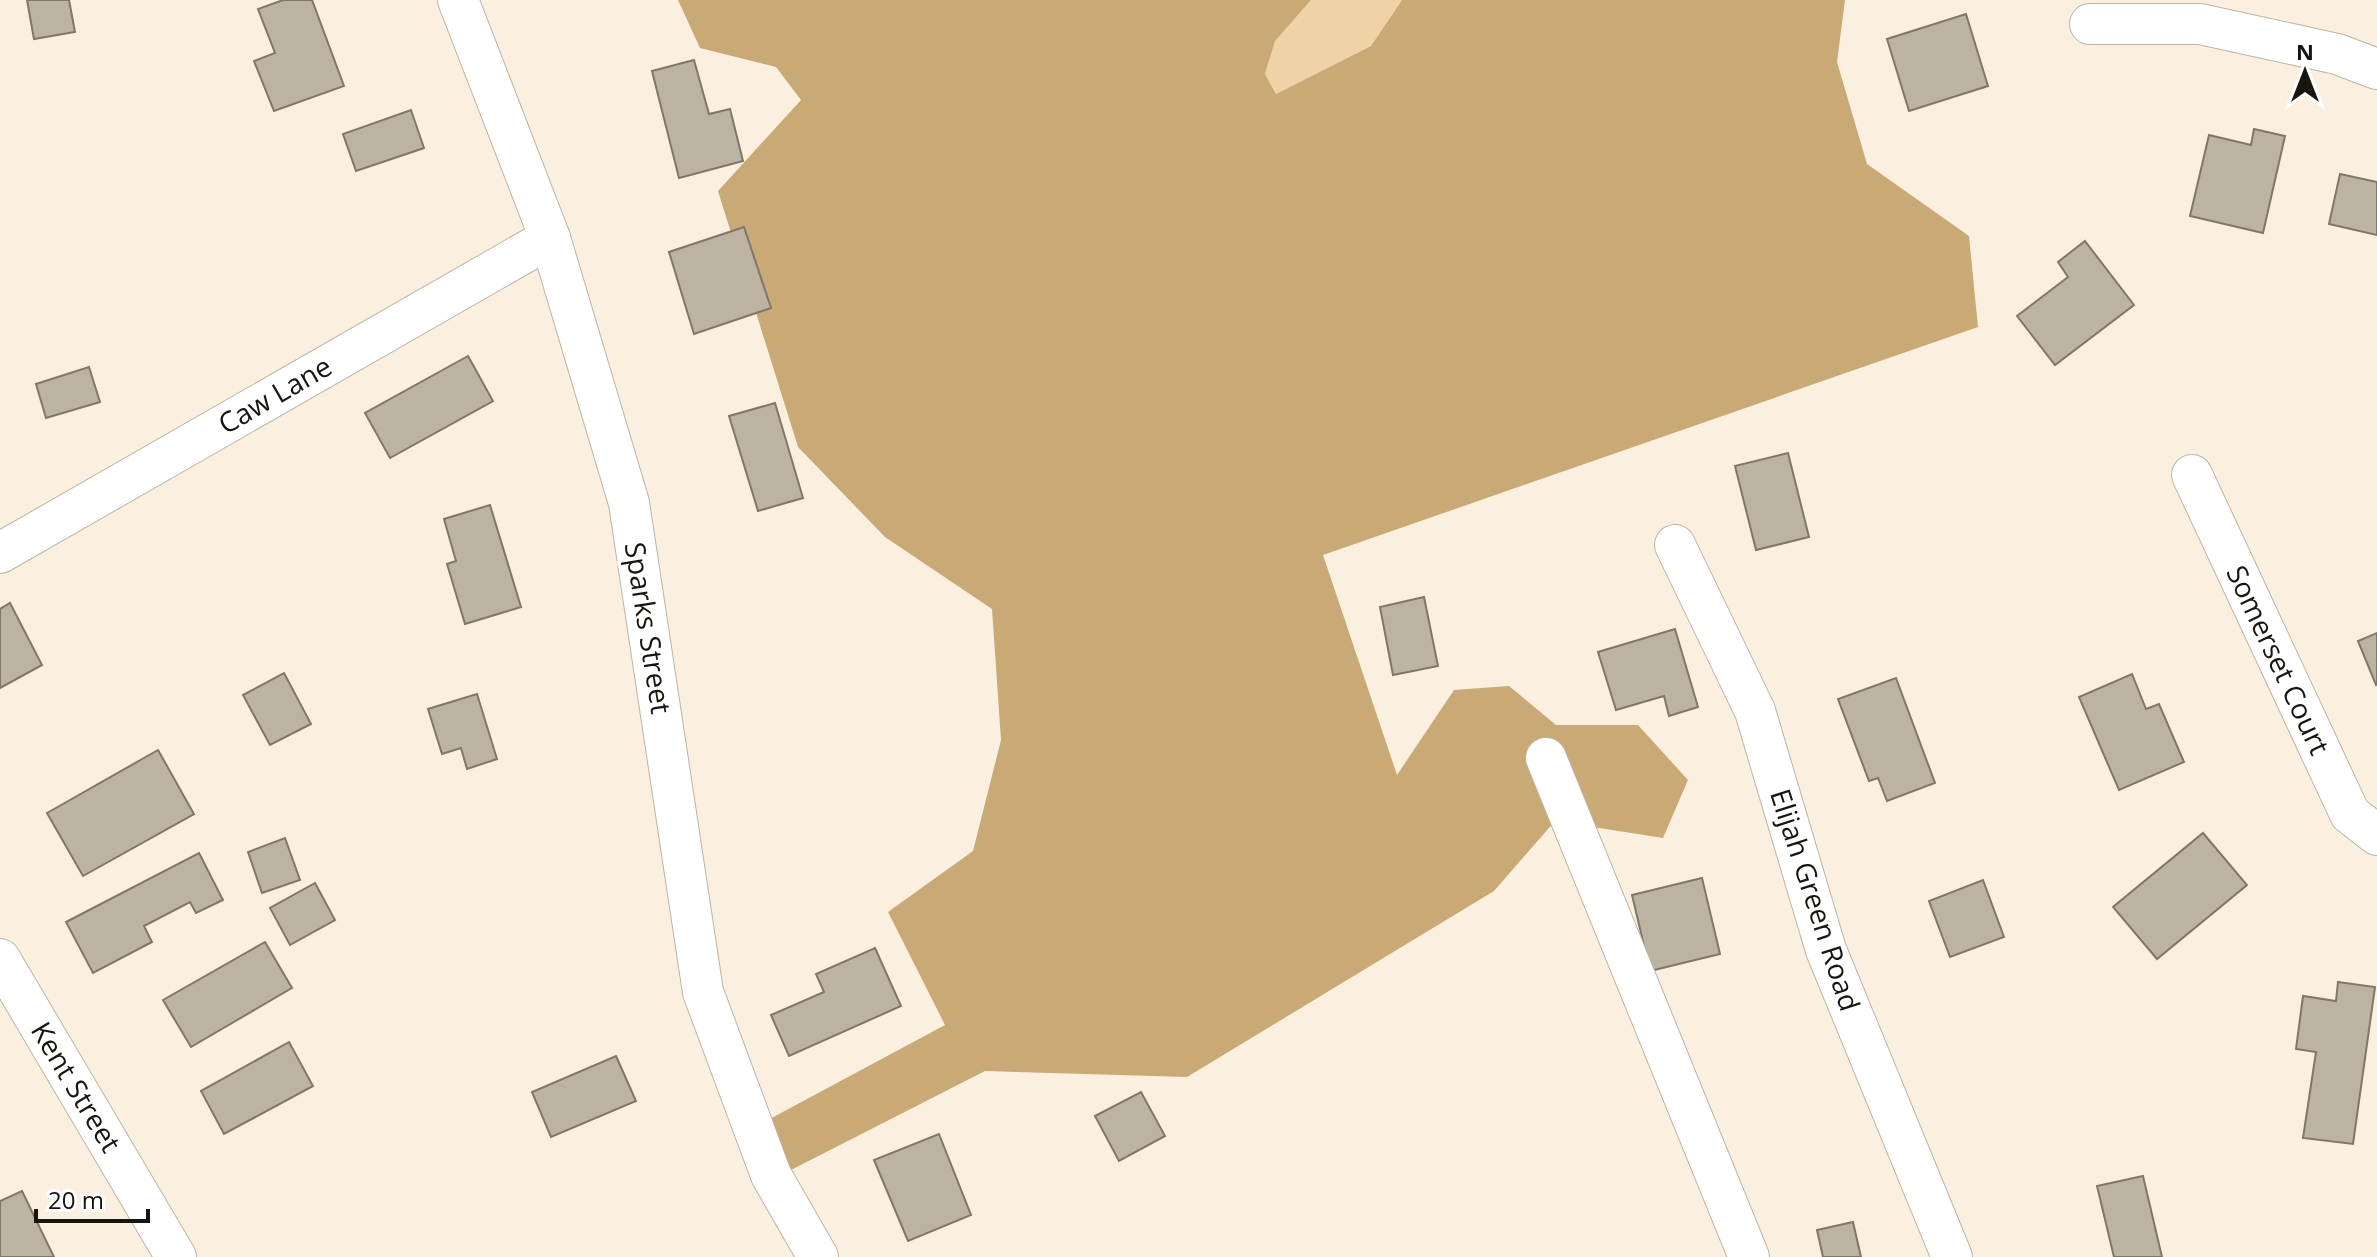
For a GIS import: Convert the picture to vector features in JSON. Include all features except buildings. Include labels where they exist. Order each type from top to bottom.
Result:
[{"type":"street","name":"Sparks Street","points":[[458,0],[550,238],[629,503],[703,992],[771,1175],[818,1257]]},
{"type":"street","points":[[2090,24],[2200,24],[2337,54],[2377,69]]},
{"type":"street","name":"Caw Lane","points":[[0,553],[550,238]]},
{"type":"street","name":"Somerset Court","points":[[2192,475],[2350,814],[2377,835]]},
{"type":"street","name":"Elijah Green Road","points":[[1675,545],[1755,711],[1826,950],[1952,1257]]},
{"type":"street","points":[[1546,758],[1749,1257]]},
{"type":"street","name":"Kent Street","points":[[0,959],[176,1257]]},
{"type":"shaded area","points":[[678,0],[1311,0],[1275,41],[1265,74],[1276,94],[1371,46],[1402,0],[1845,0],[1837,62],[1867,164],[1969,236],[1978,327],[1323,555],[1397,775],[1454,690],[1509,686],[1556,725],[1638,725],[1688,780],[1663,838],[1555,821],[1494,891],[1187,1077],[985,1071],[789,1171],[766,1121],[945,1025],[888,912],[973,851],[1001,740],[992,609],[885,537],[798,447],[718,191],[801,100],[776,67],[700,48]]},
{"type":"shaded area","points":[[1311,0],[1402,0],[1371,46],[1276,94],[1265,74],[1275,40]]}]
